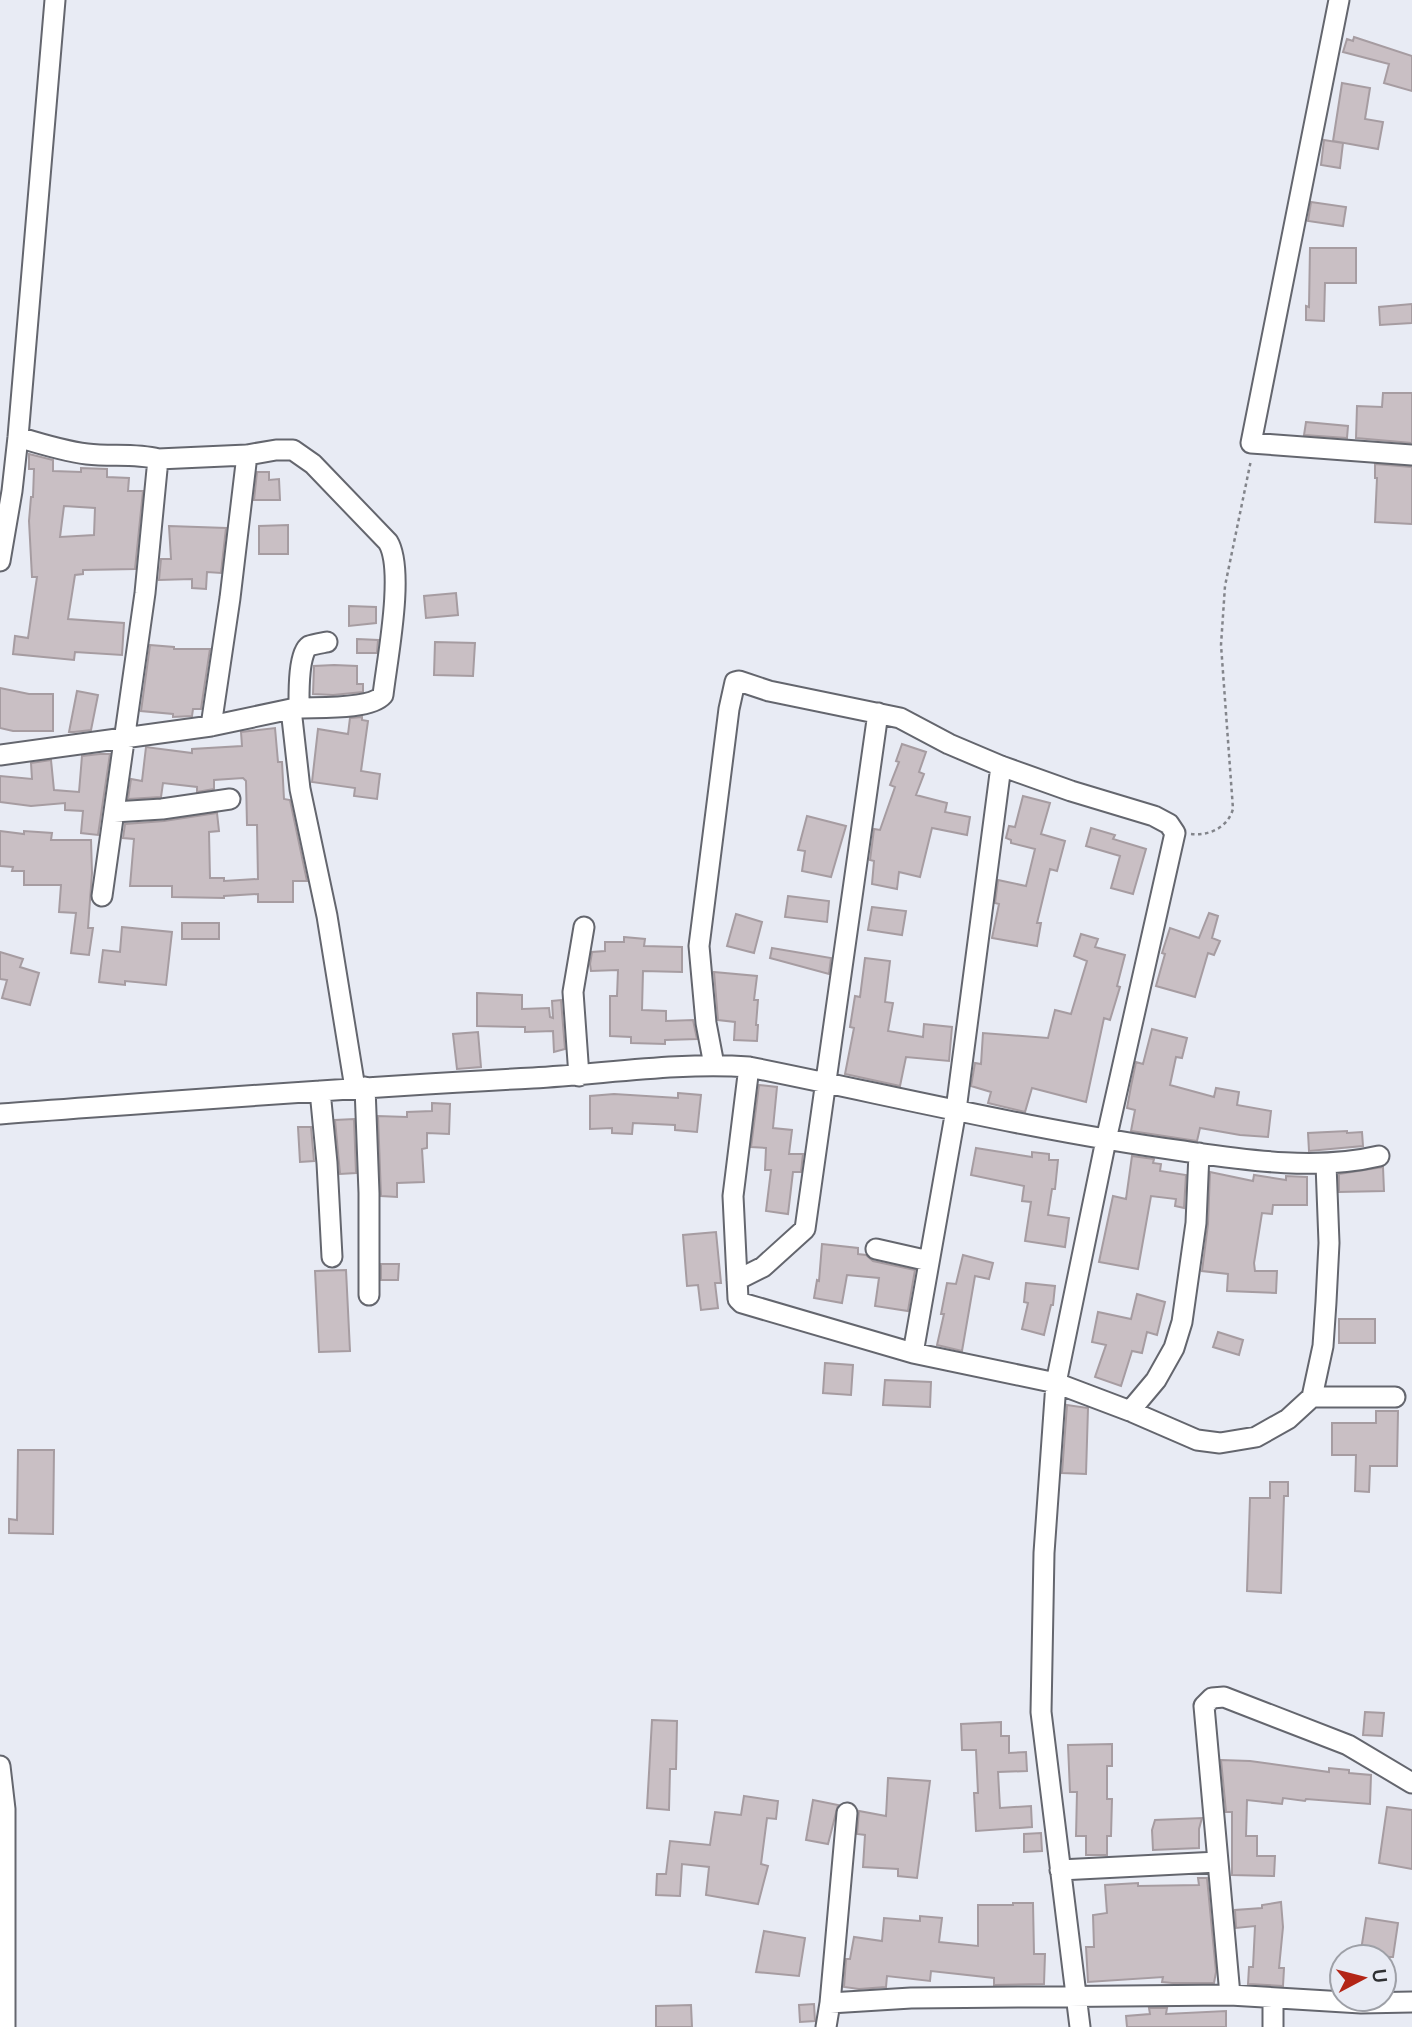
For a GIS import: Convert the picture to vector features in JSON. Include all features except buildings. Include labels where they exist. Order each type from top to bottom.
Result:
[{"type":"street","points":[[0,561],[6,491],[18,437],[55,0]]},
{"type":"street","points":[[1339,0],[1251,443],[1412,455]]},
{"type":"street","points":[[0,755],[211,726],[295,709],[377,702],[383,695],[395,588],[393,553],[388,541],[302,454],[289,450],[247,455],[158,459],[60,450],[18,437]]},
{"type":"street","points":[[211,726],[247,455]]},
{"type":"street","points":[[102,895],[145,593],[158,459]]},
{"type":"street","points":[[327,642],[309,646],[303,655],[295,709],[300,789],[360,1087],[369,1193],[369,1295]]},
{"type":"street","points":[[714,1065],[706,1023],[699,946],[733,687],[739,681],[769,691],[900,718],[949,744],[1001,766],[1154,816],[1169,824],[1175,833],[1106,1140],[1056,1383],[1044,1553],[1041,1712],[1080,2027]]},
{"type":"street","points":[[737,1280],[763,1266],[805,1229],[878,713]]},
{"type":"street","points":[[913,1353],[956,1110],[1001,766]]},
{"type":"street","points":[[114,812],[162,809],[230,799]]},
{"type":"street","points":[[579,1076],[573,992],[584,927]]},
{"type":"street","points":[[0,1114],[360,1087],[579,1076],[714,1065],[749,1067],[1106,1140],[1199,1153],[1326,1164],[1379,1156]]},
{"type":"street","points":[[749,1067],[733,1196],[738,1299],[742,1303],[913,1353],[1056,1383],[1130,1410],[1197,1440],[1220,1443],[1256,1437],[1288,1419],[1312,1397],[1323,1346],[1326,1302],[1329,1243],[1326,1164]]},
{"type":"street","points":[[320,1091],[332,1257]]},
{"type":"street","points":[[1130,1410],[1156,1380],[1174,1348],[1182,1322],[1196,1223],[1199,1153]]},
{"type":"street","points":[[876,1249],[929,1261]]},
{"type":"street","points":[[1312,1397],[1395,1397]]},
{"type":"street","points":[[1230,1995],[1204,1706],[1212,1698],[1224,1697],[1348,1745],[1412,1783]]},
{"type":"street","points":[[0,1766],[5,1810],[5,2027]]},
{"type":"street","points":[[826,2027],[847,1813]]},
{"type":"street","points":[[1060,1871],[1218,1862]]},
{"type":"street","points":[[830,2003],[911,1998],[1230,1995],[1362,2003],[1412,2002]]},
{"type":"street","points":[[1273,1999],[1273,2027]]},
{"type":"path","points":[[1175,833],[1208,833],[1222,827],[1230,819],[1233,809],[1221,645],[1225,586],[1251,467],[1251,443]]}]
